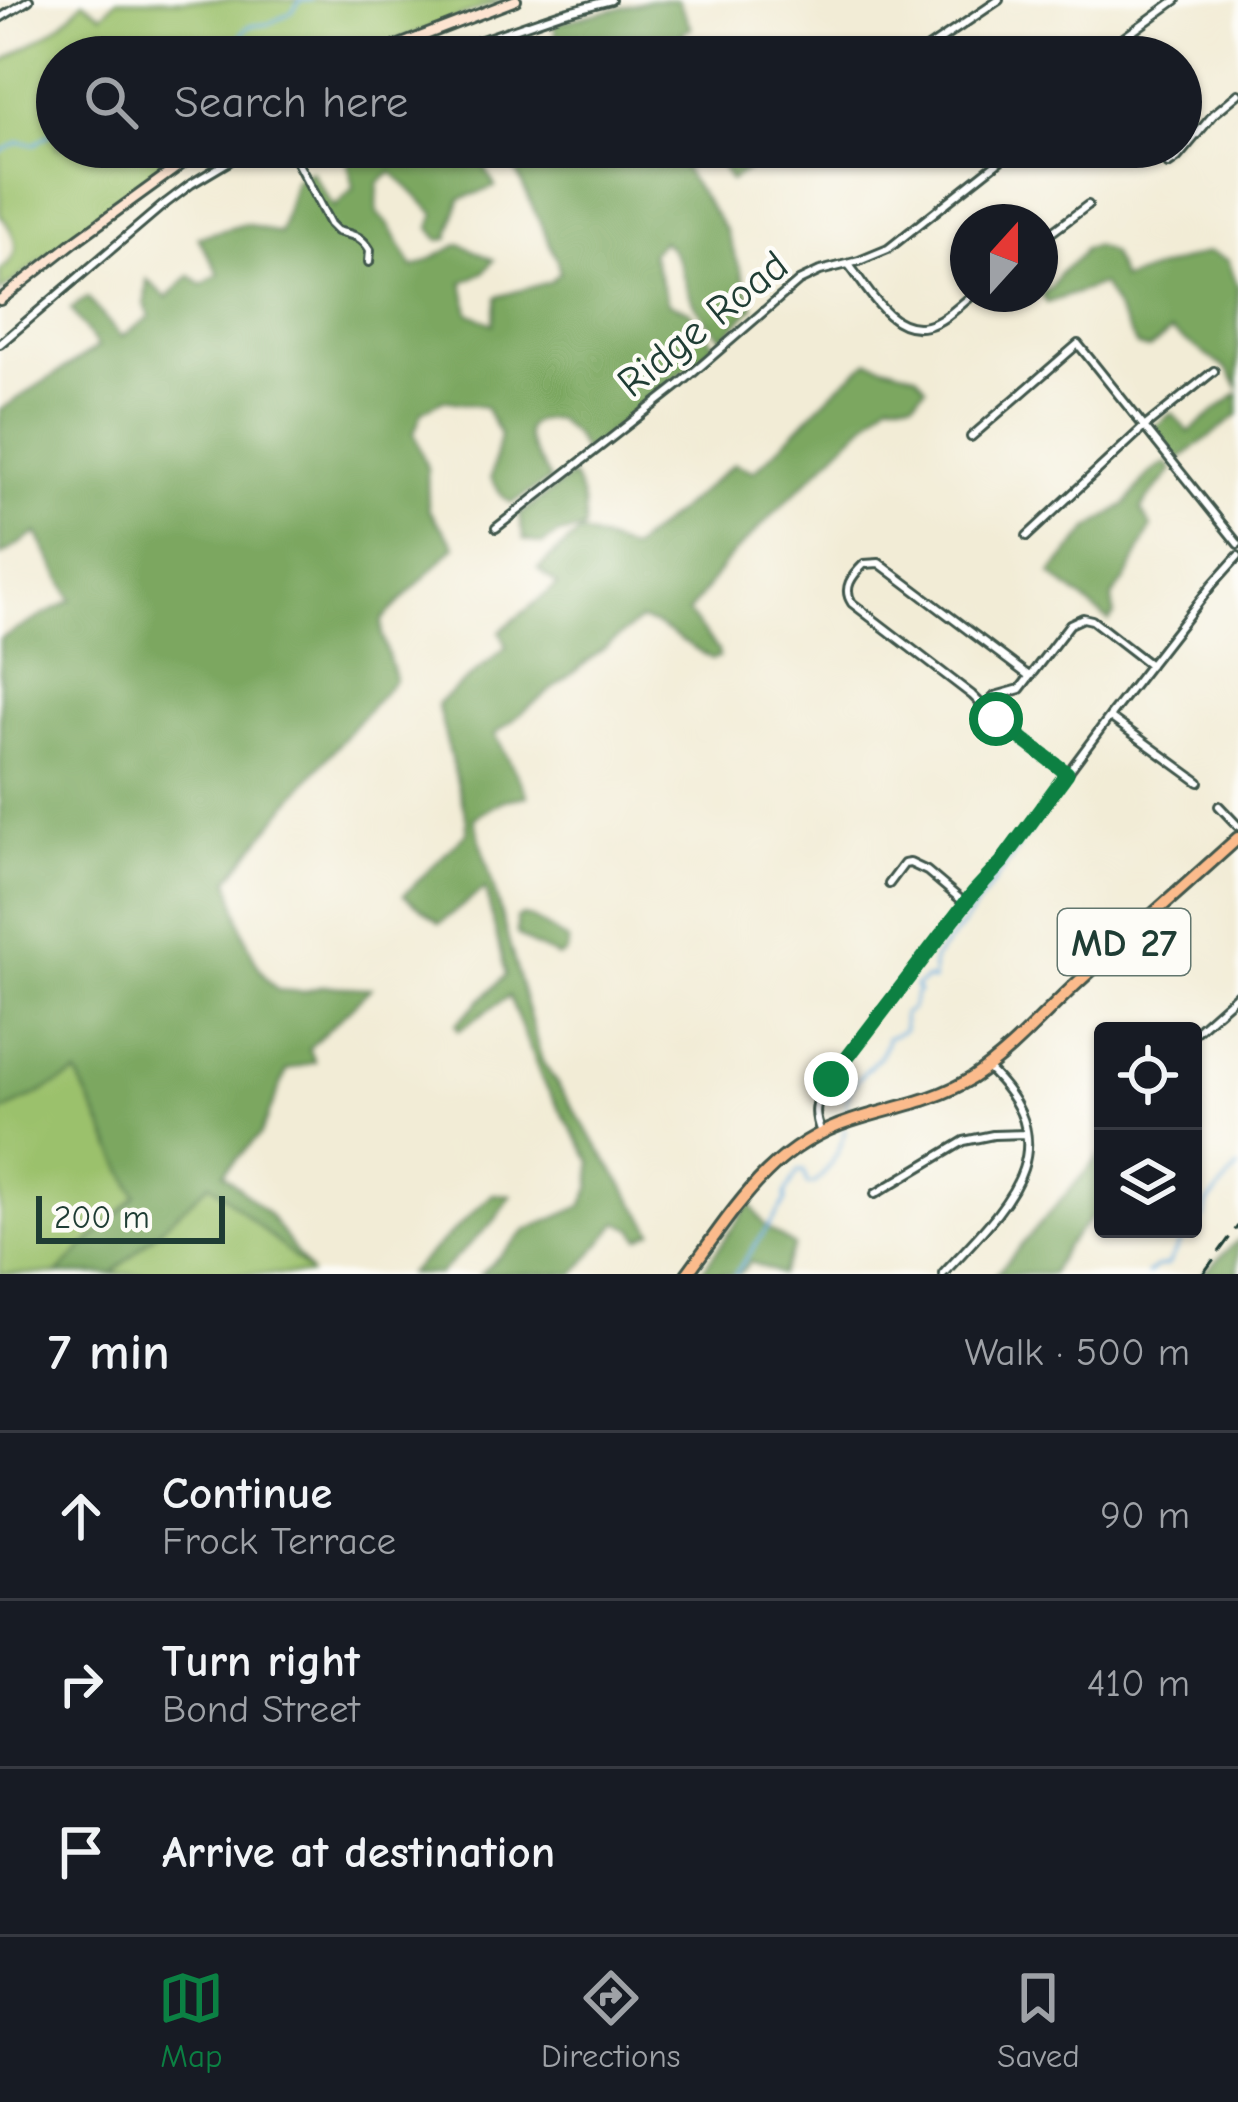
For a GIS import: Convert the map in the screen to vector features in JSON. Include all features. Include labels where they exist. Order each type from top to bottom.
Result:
[{"type":"highway","name":"MD 27","points":[[687,1274],[758,1180],[785,1155],[821,1132],[935,1097],[986,1067],[1238,838]]},
{"type":"main road","points":[[423,36],[516,0]]},
{"type":"main road","points":[[0,300],[176,168]]},
{"type":"street","points":[[0,18],[29,0]]},
{"type":"street","points":[[492,36],[611,0]]},
{"type":"street","points":[[946,36],[1000,0]]},
{"type":"street","points":[[1126,36],[1176,0]]},
{"type":"street","points":[[1202,129],[1238,94]]},
{"type":"street","points":[[0,344],[162,206],[218,168]]},
{"type":"street","points":[[300,168],[331,224],[368,245],[369,262]]},
{"type":"street","name":"Ridge Road","points":[[496,528],[680,384],[799,281],[879,254],[991,168]]},
{"type":"street","points":[[1058,228],[1088,205]]},
{"type":"street","points":[[850,265],[896,320],[926,326],[950,312]]},
{"type":"street","points":[[970,436],[1078,344],[1238,544]]},
{"type":"street","points":[[1028,536],[1144,427],[1214,371]]},
{"type":"street","points":[[821,1132],[815,1113],[821,1092],[1238,556]]},
{"type":"street","points":[[1029,676],[879,563],[864,564],[850,580],[850,600],[1067,773]]},
{"type":"street","points":[[985,706],[1000,694],[1018,691],[1070,624],[1083,618],[1150,665]]},
{"type":"street","points":[[1110,716],[1199,782]]},
{"type":"street","points":[[1219,806],[1238,826]]},
{"type":"street","points":[[889,884],[910,862],[966,904]]},
{"type":"street","points":[[1202,1026],[1238,994]]},
{"type":"street","points":[[943,1274],[1015,1192],[1026,1156],[1026,1134],[1013,1098],[986,1067]]},
{"type":"street","points":[[875,1194],[964,1141],[1026,1134]]},
{"type":"green space","points":[[117,0],[503,0],[410,36],[42,36],[83,1],[102,15]]},
{"type":"green space","points":[[652,0],[678,0],[691,28],[684,36],[557,36],[553,24]]},
{"type":"green space","points":[[36,40],[36,168],[163,168],[0,292],[0,271],[12,258],[15,244],[0,214],[0,63]]},
{"type":"green space","points":[[349,168],[485,168],[495,187],[460,199],[448,239],[439,240],[430,228],[435,214],[392,172],[378,183],[377,213],[413,268],[460,244],[494,260],[484,272],[463,282],[469,313],[493,324],[497,297],[550,282],[560,273],[515,168],[683,168],[726,231],[754,307],[723,338],[695,305],[677,258],[662,241],[651,253],[668,303],[688,310],[715,345],[584,453],[575,436],[556,419],[531,424],[528,439],[550,480],[512,503],[491,478],[500,435],[485,407],[443,400],[422,412],[414,433],[427,468],[428,509],[455,546],[382,620],[395,679],[229,879],[252,953],[277,990],[371,988],[309,1048],[315,1062],[287,1070],[260,1135],[223,1173],[270,1216],[309,1271],[210,1183],[112,1274],[57,1274],[136,1196],[77,1074],[0,1113],[0,639],[72,600],[37,533],[0,556],[0,410],[98,347],[71,309],[87,297],[121,337],[150,317],[145,304],[147,280],[167,298],[190,275],[202,285],[219,274],[198,237],[246,224],[280,234],[295,180],[311,171],[334,207],[354,188]]},
{"type":"green space","points":[[723,168],[750,168],[730,181]]},
{"type":"green space","points":[[1095,246],[1111,253],[1122,280],[1208,252],[1228,260],[1238,287],[1238,387],[1228,370],[1171,331],[1149,349],[1137,346],[1102,284],[1058,299],[1058,277],[1084,249]]},
{"type":"green space","points":[[869,361],[916,374],[926,387],[914,400],[889,400],[727,560],[688,613],[719,657],[712,659],[655,624],[640,620],[495,734],[528,796],[504,800],[474,818],[542,1061],[653,1231],[640,1238],[618,1222],[575,1274],[480,1274],[527,1230],[582,1206],[591,1186],[591,1161],[542,1080],[509,996],[459,1030],[456,1024],[506,975],[485,888],[440,923],[404,895],[467,832],[437,704],[507,647],[500,631],[558,585],[538,569],[580,532],[631,550],[734,464],[754,471]]},
{"type":"green space","points":[[1238,393],[1238,415],[1177,461],[1152,429],[1172,413],[1189,432]]},
{"type":"green space","points":[[1166,463],[1172,470],[1141,510],[1151,527],[1112,597],[1114,615],[1109,621],[1051,574],[1089,529],[1126,504],[1149,474]]},
{"type":"green space","points":[[572,476],[583,501],[584,529],[559,534],[542,544],[524,540],[519,515]]},
{"type":"green space","points":[[523,916],[568,941],[566,952],[559,957],[517,934],[517,918]]},
{"type":"green space","points":[[77,1074],[136,1196],[57,1274],[0,1274],[0,1113]]},
{"type":"green space","points":[[1094,1162],[1094,1215],[1064,1248],[1051,1274],[996,1274]]},
{"type":"green space","points":[[210,1182],[309,1271],[310,1274],[112,1274]]},
{"type":"green space","points":[[493,1194],[511,1196],[495,1220],[439,1274],[408,1274]]},
{"type":"green space","points":[[750,1203],[766,1227],[794,1246],[781,1274],[750,1262],[739,1274],[700,1274]]},
{"type":"green space","points":[[1238,1240],[1238,1274],[1203,1274]]},
{"type":"waterway","points":[[242,36],[249,26],[268,24],[292,12],[300,1],[311,0]]},
{"type":"waterway","points":[[0,152],[19,142],[36,143]]},
{"type":"waterway","points":[[1023,840],[1048,807]]},
{"type":"waterway","points":[[846,1117],[852,1088],[881,1054],[887,1038],[904,1030],[903,1014],[919,992],[915,987],[927,979],[933,981],[933,960],[1019,847]]},
{"type":"waterway","points":[[735,1274],[786,1201],[798,1171],[804,1171],[807,1184],[814,1184],[834,1159],[845,1129]]},
{"type":"waterway","points":[[1202,1218],[1207,1204],[1238,1168]]},
{"type":"waterway","points":[[1147,1274],[1168,1265],[1182,1238]]},
{"type":"railway","points":[[1203,1274],[1238,1226]]},
{"type":"route","points":[[831,1079],[1067,773],[996,719]]}]
